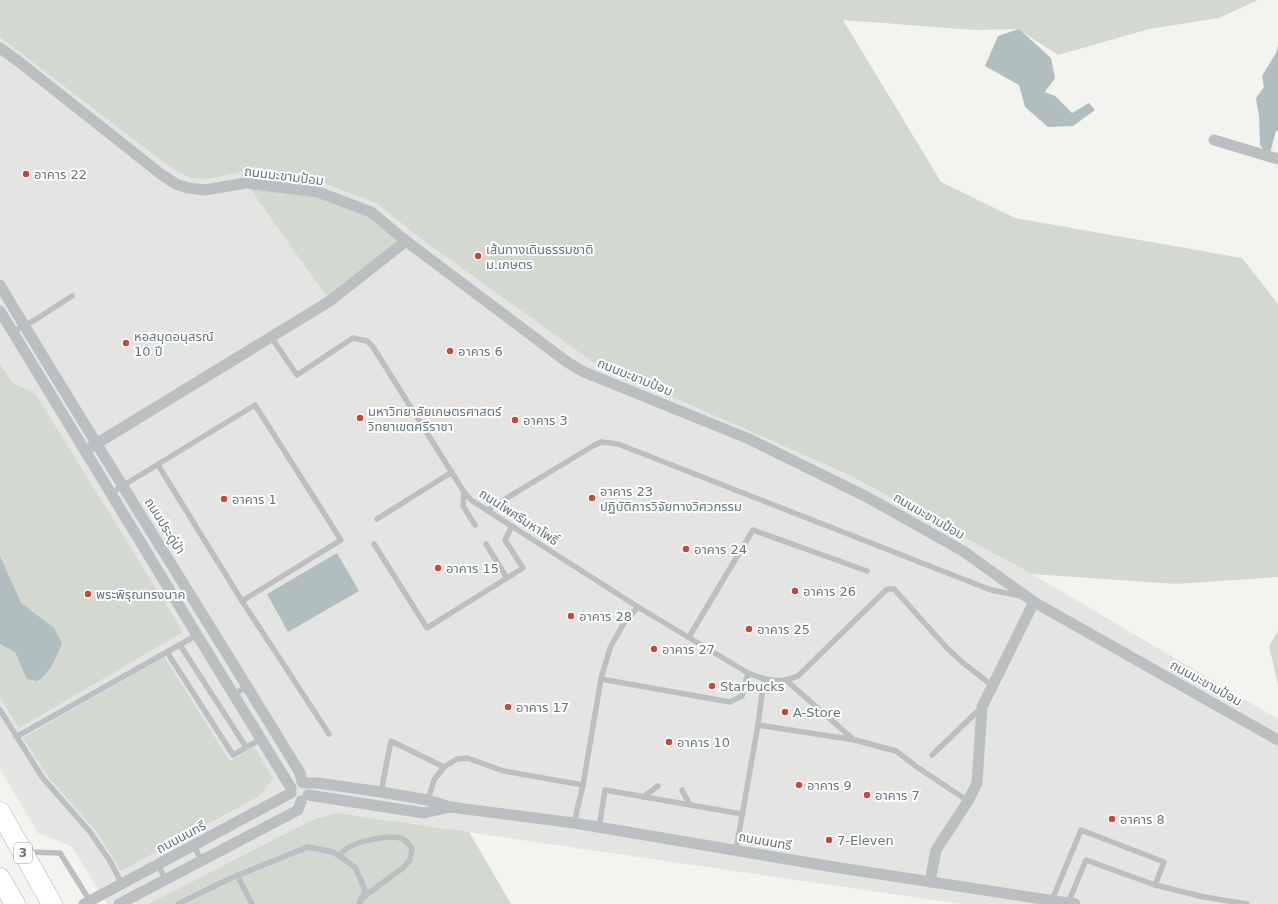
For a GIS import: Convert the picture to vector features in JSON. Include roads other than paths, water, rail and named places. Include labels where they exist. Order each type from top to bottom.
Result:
[{"type":"highway","name":"3","points":[[0,812],[51,900]]},
{"type":"highway","points":[[0,878],[15,904]]},
{"type":"street","name":"ถนนมะขามป้อม","points":[[0,48],[162,175],[176,184],[188,188],[204,190],[246,182],[318,192],[371,212],[567,362],[584,372],[749,439],[867,496],[963,551],[1030,600],[1278,740]]},
{"type":"street","points":[[1214,140],[1278,159]]},
{"type":"street","points":[[85,451],[330,301],[406,240]]},
{"type":"street","name":"ถนนประดู่ป่า","points":[[0,286],[96,444],[247,686],[300,773],[304,783]]},
{"type":"street","points":[[0,311],[261,739],[296,800],[305,798]]},
{"type":"street","points":[[930,882],[936,850],[968,801],[977,783],[982,707],[993,686],[1030,600]]},
{"type":"street","points":[[119,904],[298,810],[309,788],[304,783],[297,782],[291,790]]},
{"type":"street","name":"ถนนนนทรี","points":[[304,783],[318,783],[381,792],[428,800],[450,807],[574,823],[834,867],[1072,904]]},
{"type":"street","name":"ถนนนนทรี","points":[[87,902],[194,846],[291,790]]},
{"type":"street","name":"ถนนนนทรี","points":[[305,798],[424,813],[450,807]]},
{"type":"lane","points":[[12,332],[35,320],[72,296]]},
{"type":"lane","name":"ถนนโพศรีมหาโพธิ์","points":[[271,337],[297,375],[353,338],[367,341],[373,347],[464,492],[471,500],[638,607],[748,673],[764,680]]},
{"type":"lane","points":[[111,493],[255,405],[341,540],[242,601]]},
{"type":"lane","points":[[487,510],[592,446],[601,442],[618,444],[991,590],[1030,600]]},
{"type":"lane","points":[[158,465],[242,601],[329,734]]},
{"type":"lane","points":[[377,519],[452,472]]},
{"type":"lane","points":[[464,492],[463,506],[475,525]]},
{"type":"lane","points":[[374,544],[427,628],[523,568],[505,540],[512,526]]},
{"type":"lane","points":[[689,637],[753,530],[867,571]]},
{"type":"lane","points":[[486,544],[507,578]]},
{"type":"lane","points":[[736,850],[758,725],[764,680],[787,681],[798,676],[886,590],[891,588],[894,589],[947,648],[962,662],[993,686]]},
{"type":"lane","points":[[574,823],[583,785],[601,679],[610,648],[624,623],[638,607]]},
{"type":"lane","points":[[16,737],[197,635]]},
{"type":"lane","points":[[180,645],[246,747]]},
{"type":"lane","points":[[167,652],[233,755],[261,739]]},
{"type":"lane","points":[[601,679],[730,702],[742,696],[748,673]]},
{"type":"lane","points":[[787,681],[855,740]]},
{"type":"lane","points":[[234,695],[247,686]]},
{"type":"lane","points":[[932,755],[982,707]]},
{"type":"lane","points":[[0,710],[42,777],[90,832],[110,861],[122,884]]},
{"type":"lane","points":[[758,725],[855,740],[896,751],[968,801]]},
{"type":"lane","points":[[381,792],[391,741],[444,767]]},
{"type":"lane","points":[[428,800],[434,780],[444,767],[457,760],[467,758],[504,771],[583,785]]},
{"type":"lane","points":[[643,797],[658,786]]},
{"type":"lane","points":[[600,828],[605,790],[742,814]]},
{"type":"lane","points":[[682,790],[690,805]]},
{"type":"lane","points":[[1052,900],[1081,830],[1164,862],[1155,885]]},
{"type":"lane","points":[[339,856],[346,849],[358,844],[382,838],[393,837],[403,839],[412,848],[410,860],[404,867],[360,901]]},
{"type":"lane","points":[[194,846],[202,861]]},
{"type":"lane","points":[[178,904],[237,875],[308,847],[333,852],[355,867],[365,890],[360,901]]},
{"type":"lane","points":[[22,852],[60,853],[87,902]]},
{"type":"lane","points":[[1072,904],[1086,860],[1155,885],[1204,897],[1247,904]]},
{"type":"lane","points":[[158,865],[166,880]]},
{"type":"lane","points":[[237,875],[252,904]]},
{"type":"place","name":"อาคาร 22","points":[[26,174]]},
{"type":"place","name":"เส้นทางเดินธรรมชาติ ม.เกษตร","points":[[478,256]]},
{"type":"place","name":"หอสมุดอนุสรณ์ 10 ปี","points":[[126,343]]},
{"type":"place","name":"อาคาร 6","points":[[450,351]]},
{"type":"place","name":"มหาวิทยาลัยเกษตรศาสตร์ วิทยาเขตศรีราชา","points":[[360,418]]},
{"type":"place","name":"อาคาร 3","points":[[515,420]]},
{"type":"place","name":"อาคาร 23 ปฏิบัติการวิจัยทางวิศวกรรม","points":[[592,498]]},
{"type":"place","name":"อาคาร 1","points":[[224,499]]},
{"type":"place","name":"อาคาร 24","points":[[686,549]]},
{"type":"place","name":"อาคาร 15","points":[[438,568]]},
{"type":"place","name":"อาคาร 26","points":[[795,591]]},
{"type":"place","name":"พระพิรุณทรงนาค","points":[[88,594]]},
{"type":"place","name":"อาคาร 28","points":[[571,616]]},
{"type":"place","name":"อาคาร 25","points":[[749,629]]},
{"type":"place","name":"อาคาร 27","points":[[654,649]]},
{"type":"place","name":"Starbucks","points":[[712,686]]},
{"type":"place","name":"อาคาร 17","points":[[508,707]]},
{"type":"place","name":"A-Store","points":[[785,712]]},
{"type":"place","name":"อาคาร 10","points":[[669,742]]},
{"type":"place","name":"อาคาร 9","points":[[799,785]]},
{"type":"place","name":"อาคาร 7","points":[[867,795]]},
{"type":"place","name":"อาคาร 8","points":[[1112,819]]},
{"type":"place","name":"7-Eleven","points":[[829,840]]}]
